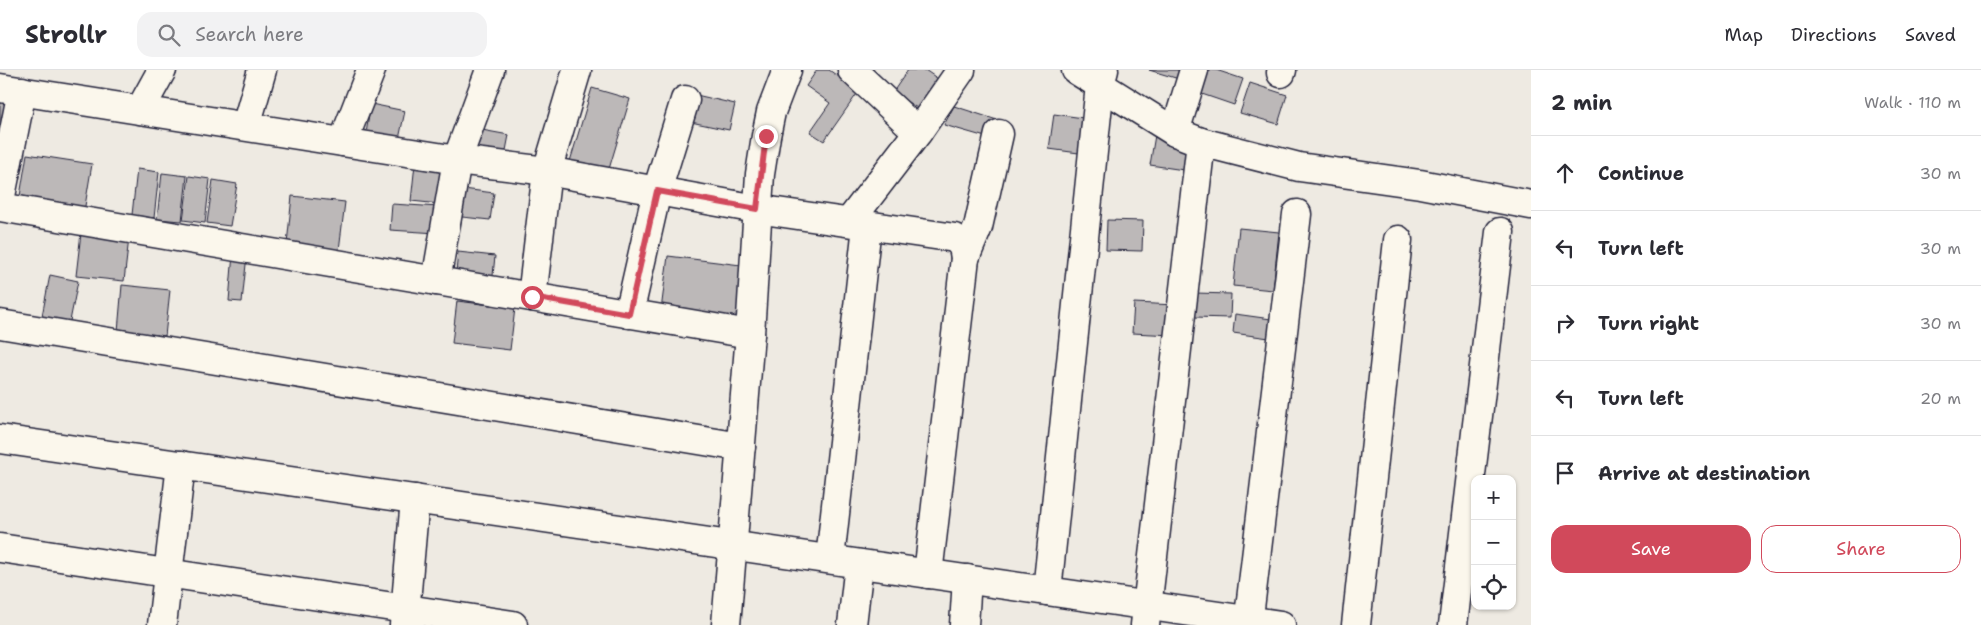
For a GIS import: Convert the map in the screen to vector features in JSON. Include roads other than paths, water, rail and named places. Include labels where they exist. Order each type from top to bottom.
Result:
[{"type":"street","points":[[140,110],[162,70]]},
{"type":"street","points":[[246,126],[262,70]]},
{"type":"street","points":[[344,142],[371,70]]},
{"type":"street","points":[[436,281],[457,160],[490,70]]},
{"type":"street","points":[[532,297],[547,171],[577,70]]},
{"type":"street","points":[[726,625],[750,334],[757,209],[766,136],[772,112],[787,70]]},
{"type":"street","points":[[852,70],[918,132]]},
{"type":"street","points":[[830,560],[858,224],[961,70]]},
{"type":"street","points":[[1076,70],[1102,78],[1175,132],[1202,142],[1297,166],[1420,184],[1531,204]]},
{"type":"street","points":[[1175,132],[1194,70]]},
{"type":"street","points":[[1047,591],[1102,78]]},
{"type":"street","points":[[0,201],[11,90],[457,160],[547,171],[757,209],[954,238],[963,246],[965,258]]},
{"type":"street","points":[[629,314],[657,191],[685,100]]},
{"type":"street","points":[[928,574],[965,258],[978,227],[999,134]]},
{"type":"street","points":[[1147,615],[1202,142]]},
{"type":"street","points":[[0,207],[750,334]]},
{"type":"street","points":[[1248,623],[1297,214]]},
{"type":"street","points":[[1453,625],[1500,232]]},
{"type":"street","points":[[1356,625],[1398,240]]},
{"type":"street","points":[[0,324],[740,447]]},
{"type":"street","points":[[0,439],[1047,591],[1147,615],[1281,625]]},
{"type":"street","points":[[162,625],[182,465]]},
{"type":"street","points":[[404,617],[414,499]]},
{"type":"street","points":[[0,548],[168,574],[404,617],[513,625]]},
{"type":"street","points":[[852,625],[859,564]]},
{"type":"street","points":[[964,625],[967,579]]}]
